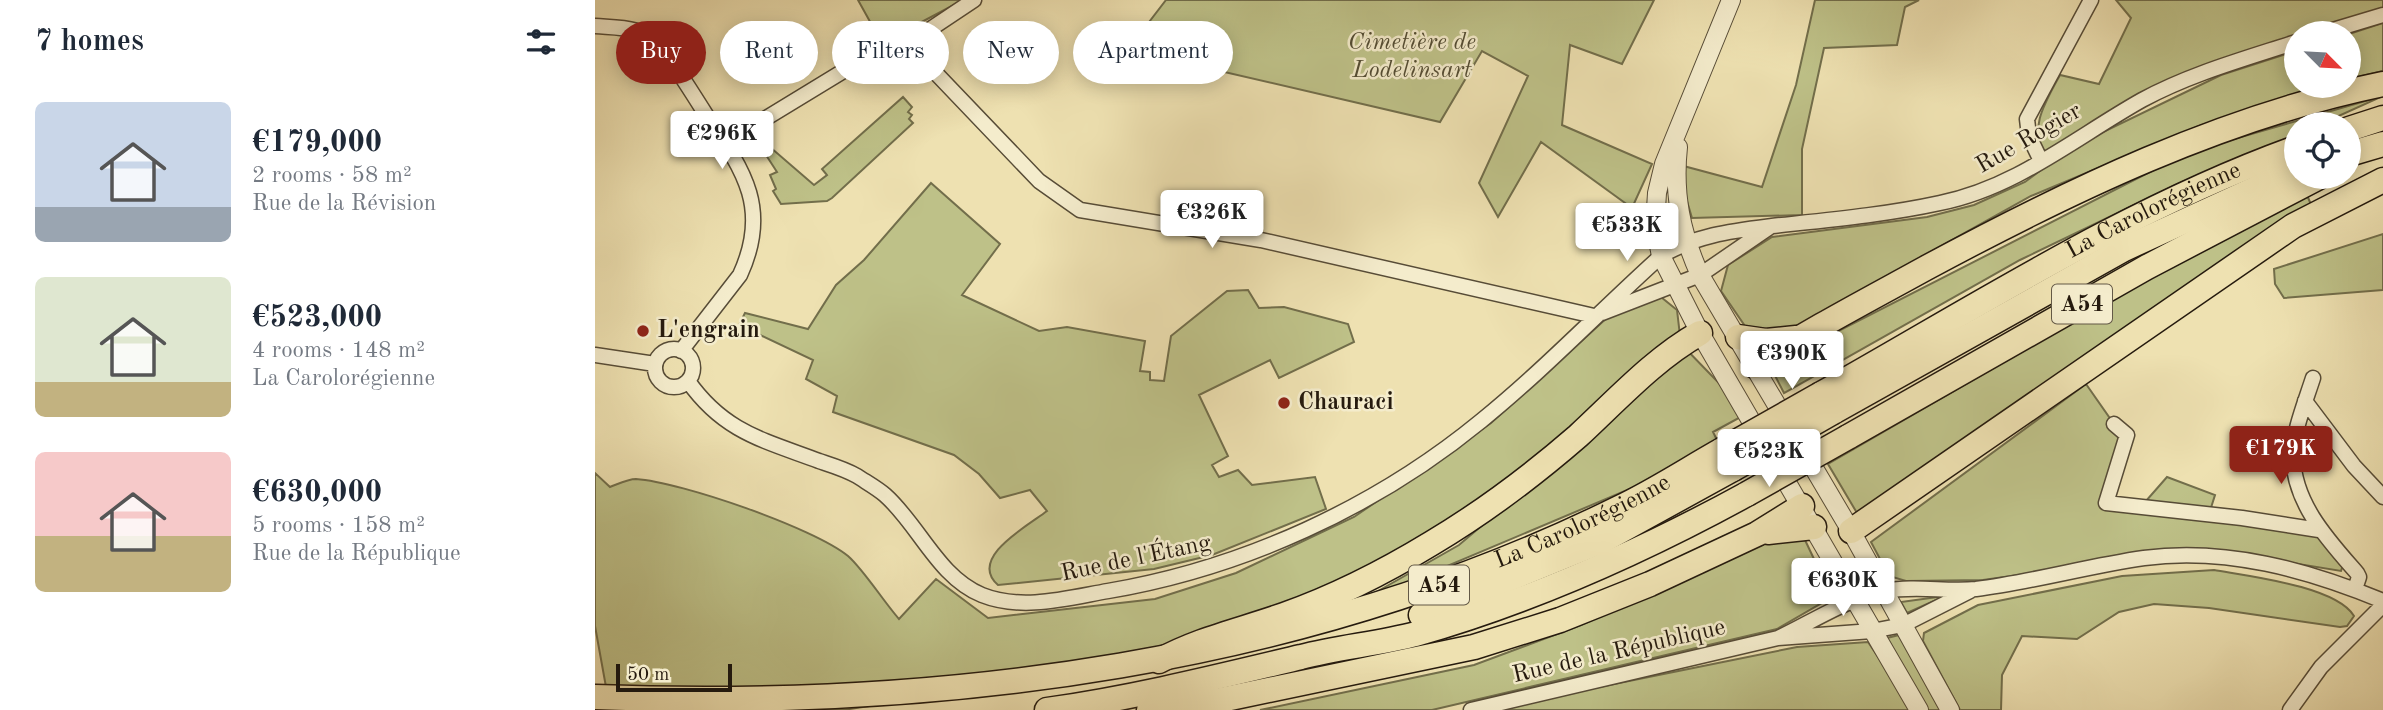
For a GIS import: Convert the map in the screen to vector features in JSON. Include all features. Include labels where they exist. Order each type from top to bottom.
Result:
[{"type":"highway","points":[[1755,366],[1797,338],[1999,229],[2153,158],[2268,116],[2383,84]]},
{"type":"highway","points":[[2361,125],[2383,118]]},
{"type":"highway","points":[[2361,151],[2383,145]]},
{"type":"highway","name":"La Carolorégienne","points":[[1304,656],[1415,618],[1602,541],[1728,459],[1827,403],[2117,227],[2232,171],[2284,152]]},
{"type":"highway","name":"La Carolorégienne","points":[[1827,403],[2124,249],[2284,176]]},
{"type":"highway","points":[[1851,531],[2293,226],[2383,180]]},
{"type":"highway","name":"La Carolorégienne","points":[[1047,710],[1100,702],[1415,634],[1584,576],[1661,541],[2147,267],[2296,189]]},
{"type":"highway","points":[[1137,673],[1186,646],[1285,615],[1344,589],[1431,544],[1497,501],[1576,437],[1660,360],[1700,333]]},
{"type":"highway","points":[[1738,337],[1766,341],[1797,338]]},
{"type":"highway","name":"La Carolorégienne","points":[[595,697],[654,704],[882,705],[994,695],[1137,673],[1207,659],[1297,634],[1401,600],[1507,559],[1728,459]]},
{"type":"highway","points":[[1100,702],[1146,710],[1216,701],[1474,647],[1560,620],[1637,589],[1757,534],[1808,517]]},
{"type":"street","points":[[942,21],[974,0]]},
{"type":"street","points":[[1731,0],[1664,164],[1657,193],[1654,225],[1661,256],[1700,333],[1919,710]]},
{"type":"street","points":[[2041,161],[2029,136],[2027,119],[2091,0]]},
{"type":"street","points":[[2361,22],[2383,15]]},
{"type":"street","points":[[595,26],[634,28],[654,38],[727,142],[750,191],[754,237],[740,275],[681,351],[664,352],[655,364],[656,375],[665,385],[675,387],[688,381],[692,363],[681,351]]},
{"type":"street","name":"Rue Rogier","points":[[1685,241],[1733,230],[1939,204],[2009,181],[2145,99],[2195,75],[2284,46]]},
{"type":"street","points":[[727,142],[832,79]]},
{"type":"street","points":[[946,84],[1039,181],[1080,210],[1261,240],[1594,316]]},
{"type":"street","points":[[1680,126],[1675,173],[1678,209],[1685,241],[1700,275],[1851,531],[1950,710]]},
{"type":"street","name":"Rue Rogier","points":[[1700,275],[1770,227]]},
{"type":"street","name":"Rue de l'Étang","points":[[688,381],[704,403],[722,420],[761,439],[853,474],[886,496],[959,582],[982,595],[1008,601],[1041,602],[1136,586],[1230,561],[1325,520],[1403,477],[1480,422],[1661,256],[1685,241]]},
{"type":"street","name":"Rue de l'Étang","points":[[1594,316],[1700,275]]},
{"type":"street","points":[[1700,333],[1738,337]]},
{"type":"street","points":[[595,355],[655,364]]},
{"type":"street","points":[[1748,413],[1747,386],[1755,366]]},
{"type":"street","points":[[2313,378],[2305,401],[2293,457],[2299,486],[2319,530],[2357,573],[2359,578],[2355,589]]},
{"type":"street","points":[[2305,401],[2354,466],[2383,498]]},
{"type":"street","points":[[2114,424],[2127,435],[2106,503],[2242,518],[2319,530]]},
{"type":"street","points":[[1808,517],[1821,479]]},
{"type":"street","points":[[1808,517],[1851,531]]},
{"type":"street","name":"Rue de la République","points":[[1778,638],[1855,601],[1884,591],[1975,589],[2146,558],[2200,556],[2274,565],[2355,589],[2383,603]]},
{"type":"street","name":"Rue de la République","points":[[1471,710],[1778,638],[1872,631],[1903,625],[1975,589]]},
{"type":"street","points":[[2290,710],[2321,667],[2383,603]]},
{"type":"green space","points":[[858,0],[963,0],[924,21],[870,21]]},
{"type":"green space","name":"Cimetière de Lodelinsart","points":[[1166,0],[1654,0],[1622,64],[1570,45],[1562,125],[1652,164],[1632,208],[1541,142],[1498,217],[1479,183],[1528,76],[1482,51],[1440,122],[1233,74],[1233,21],[1150,21]]},
{"type":"green space","points":[[1815,0],[1919,0],[1905,7],[1897,45],[1824,48],[1802,149],[1802,215],[1692,218],[1676,164],[1762,187],[1796,85]]},
{"type":"green space","points":[[2116,0],[2383,0],[2383,15],[2361,22],[2284,21],[2284,46],[2229,66],[2165,94],[2041,161],[2038,148],[2040,116],[2060,75],[2099,84],[2131,18]]},
{"type":"green space","points":[[2383,23],[2383,71],[2361,76],[2361,30]]},
{"type":"green space","points":[[2284,55],[2284,98],[2199,126],[2031,196],[1787,332],[1745,326],[1721,291],[1728,265],[1772,237],[1927,217],[1974,205],[2025,182],[2072,147],[2221,75]]},
{"type":"green space","points":[[2383,96],[2348,112],[2328,112]]},
{"type":"green space","points":[[903,97],[912,107],[908,112],[912,115],[909,119],[913,123],[832,198],[827,201],[781,204],[773,191],[776,189],[770,175],[777,172],[766,155],[770,147],[814,185],[827,175],[822,169]]},
{"type":"green space","points":[[2284,125],[2284,140],[2182,182],[2020,260],[1784,393],[1770,366],[2189,152]]},
{"type":"green space","points":[[931,183],[1000,244],[962,295],[1039,331],[1067,327],[1145,341],[1140,371],[1150,372],[1150,380],[1164,381],[1171,336],[1227,291],[1248,290],[1259,308],[1284,307],[1348,324],[1354,342],[1279,378],[1270,360],[1199,395],[1228,456],[1212,465],[1219,477],[1238,470],[1252,485],[1315,477],[1326,509],[1212,555],[1154,569],[998,585],[990,575],[990,564],[995,553],[1015,533],[1047,511],[1030,490],[1000,498],[979,474],[954,455],[833,412],[837,396],[806,379],[813,360],[739,325],[745,313],[808,329],[836,285],[864,260]]},
{"type":"green space","points":[[2307,195],[2312,207],[1857,513],[1828,464],[2125,292]]},
{"type":"green space","points":[[2383,234],[2383,290],[2284,298],[2275,284],[2274,269]]},
{"type":"green space","points":[[1656,293],[1677,310],[1681,344],[1748,413],[1713,432],[1722,450],[1350,607],[1459,545],[1576,446],[1407,557],[1102,671],[843,710],[754,710],[608,698],[595,626],[595,473],[610,487],[636,479],[683,488],[746,508],[807,533],[848,556],[899,619],[936,579],[988,618],[1155,599],[1236,573],[1354,517],[1491,423],[1620,306]]},
{"type":"green space","points":[[2086,384],[2114,424],[2127,435],[2106,503],[2139,509],[2167,477],[2215,495],[2209,514],[2315,534],[2343,565],[2341,571],[2205,549],[1983,580],[1906,581],[1889,576],[1871,542]]},
{"type":"green space","points":[[1805,540],[1832,597],[1777,629],[1432,710],[1260,710],[1474,665],[1581,625],[1770,541]]},
{"type":"green space","points":[[2214,570],[2268,579],[2310,590],[2329,597],[2354,616],[2347,626],[2340,627],[2209,608],[2154,604],[2119,612],[2077,639],[2022,636],[2002,675],[2001,710],[1960,710],[1923,641],[1924,633],[1978,605],[2122,576]]},
{"type":"green space","points":[[1945,596],[1907,613],[1901,602]]},
{"type":"green space","points":[[1899,635],[1941,710],[1928,710],[1887,638]]},
{"type":"green space","points":[[1868,642],[1914,710],[1485,710],[1797,647]]},
{"type":"place","name":"L'engrain","points":[[643,331]]},
{"type":"place","name":"Chauraci","points":[[1284,403]]}]
